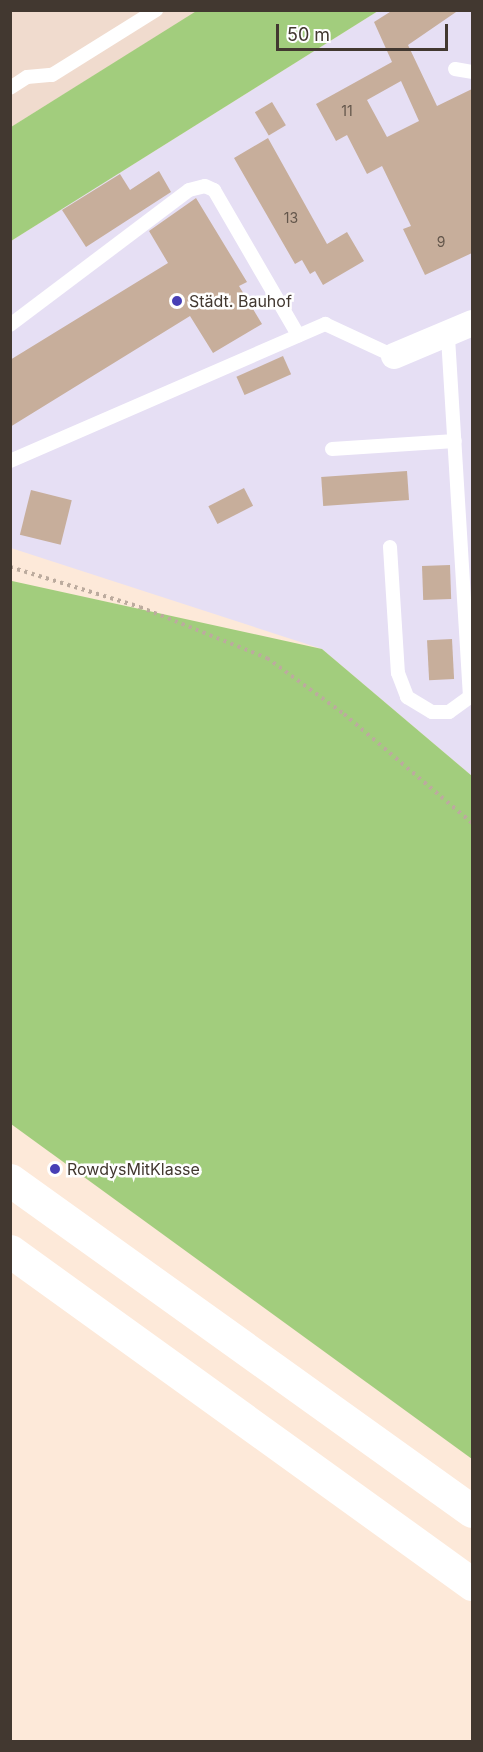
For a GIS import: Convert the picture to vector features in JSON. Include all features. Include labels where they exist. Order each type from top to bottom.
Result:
[{"type":"highway","points":[[10,1180],[472,1511]]},
{"type":"highway","points":[[10,1251],[472,1584]]},
{"type":"street","points":[[394,356],[472,324]]},
{"type":"lane","points":[[10,88],[27,77],[52,75],[156,10]]},
{"type":"lane","points":[[455,69],[472,72]]},
{"type":"lane","points":[[10,325],[189,190],[205,186],[214,190],[298,335]]},
{"type":"lane","points":[[10,461],[325,324],[394,356]]},
{"type":"lane","points":[[390,547],[399,673],[407,697],[432,712],[449,712],[470,697],[466,485],[455,441],[448,334]]},
{"type":"lane","points":[[332,449],[455,441]]},
{"type":"path","points":[[10,567],[140,607],[267,658],[344,714],[472,823]]},
{"type":"shaded area","points":[[11,11],[198,11],[11,127]]},
{"type":"shaded area","points":[[378,11],[472,11],[472,776],[322,649],[11,548],[11,241]]},
{"type":"green space","points":[[198,10],[378,11],[11,241],[11,127]]},
{"type":"green space","points":[[12,581],[322,649],[472,776],[472,1459],[11,1124]]},
{"type":"building","points":[[393,10],[459,10],[408,45],[437,106],[472,89],[472,253],[425,275],[403,229],[411,226],[382,166],[367,174],[347,135],[336,141],[316,104],[392,62],[374,22]],"holes":[[[401,81],[419,121],[387,137],[367,100]]]},
{"type":"building","points":[[272,102],[286,125],[269,135],[255,112]]},
{"type":"building","name":"Städt. Bauhof","points":[[268,138],[327,244],[347,232],[364,261],[323,285],[315,271],[310,274],[302,260],[295,264],[234,158]]},
{"type":"building","points":[[159,171],[171,192],[86,247],[62,210],[120,174],[130,190]]},
{"type":"building","name":"Städt. Bauhof","points":[[196,198],[247,282],[239,286],[262,324],[213,353],[190,316],[10,427],[10,360],[168,263],[149,231]]},
{"type":"building","points":[[283,356],[291,374],[245,395],[236,377]]},
{"type":"building","points":[[407,471],[409,500],[323,506],[321,477]]},
{"type":"building","points":[[244,488],[253,506],[217,524],[208,506]]},
{"type":"building","points":[[31,490],[72,500],[61,545],[20,535]]},
{"type":"building","points":[[450,565],[451,599],[423,600],[422,566]]},
{"type":"building","points":[[452,639],[454,679],[429,680],[427,640]]},
{"type":"place","name":"Städt. Bauhof","points":[[177,301]]},
{"type":"place","name":"RowdysMitKlasse","points":[[55,1169]]}]
